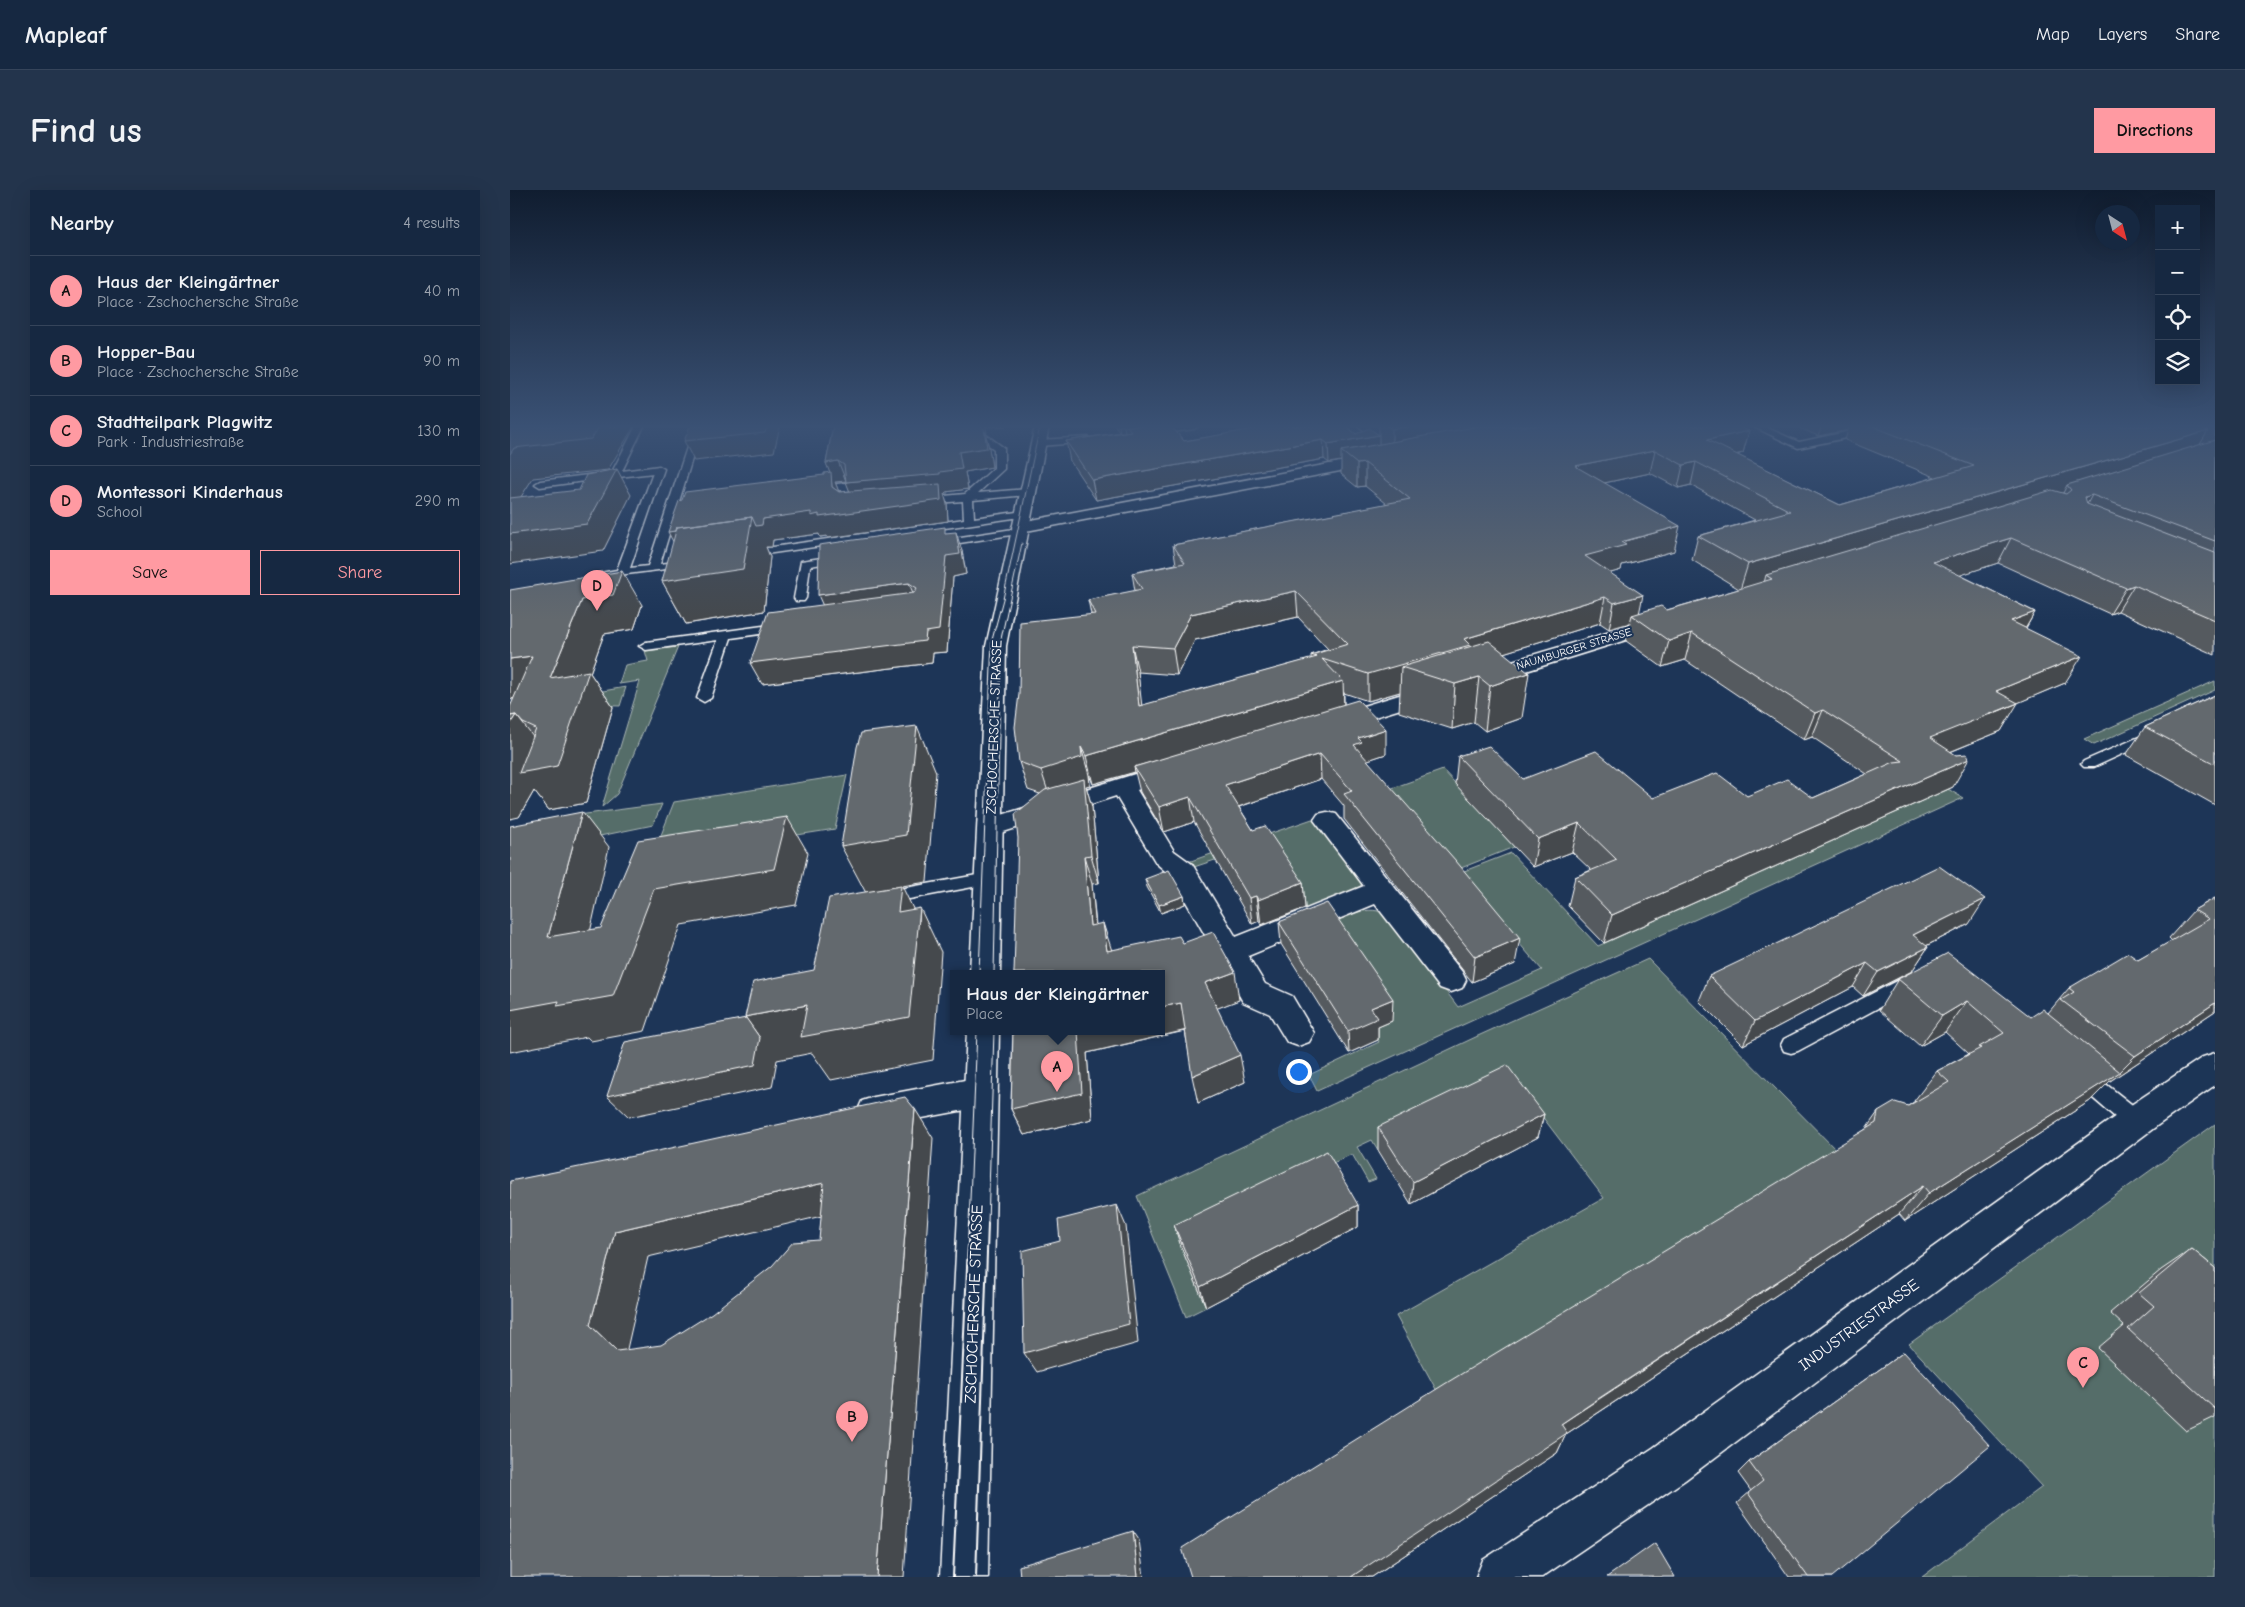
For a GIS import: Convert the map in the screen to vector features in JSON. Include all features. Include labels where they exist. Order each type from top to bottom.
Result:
[{"type":"street","points":[[1022,524],[1198,491]]},
{"type":"street","name":"ZSCHOCHERSCHE STRASSE","points":[[985,970],[996,646],[1028,492]]},
{"type":"street","name":"NAUMBURGER STRASSE","points":[[1308,730],[1687,615]]},
{"type":"street","points":[[990,827],[1197,763]]},
{"type":"street","points":[[1122,786],[1165,857],[1182,871],[1254,993],[1281,1005],[1298,1033]]},
{"type":"street","points":[[1327,820],[1376,882],[1380,891],[1451,980]]},
{"type":"street","points":[[1229,952],[1380,891]]},
{"type":"street","name":"ZSCHOCHERSCHE STRASSE","points":[[964,1577],[979,1192],[983,1035]]},
{"type":"street","name":"INDUSTRIESTRASSE","points":[[1500,1577],[1669,1464],[2215,1067]]},
{"type":"street","points":[[843,1119],[981,1092]]},
{"type":"lane","points":[[622,573],[652,491]]},
{"type":"lane","points":[[653,568],[677,491]]},
{"type":"lane","points":[[800,492],[810,491]]},
{"type":"lane","points":[[846,491],[846,508],[865,506]]},
{"type":"lane","points":[[968,497],[975,491]]},
{"type":"lane","points":[[912,502],[1028,492]]},
{"type":"lane","points":[[968,497],[969,522]]},
{"type":"lane","points":[[731,556],[969,522],[1022,524]]},
{"type":"lane","points":[[921,546],[1022,524]]},
{"type":"lane","points":[[800,598],[805,563],[854,556]]},
{"type":"lane","points":[[584,579],[702,561]]},
{"type":"lane","points":[[646,646],[801,625]]},
{"type":"lane","points":[[704,698],[726,635]]},
{"type":"lane","points":[[2089,764],[2164,730]]},
{"type":"lane","points":[[870,900],[988,879]]},
{"type":"lane","points":[[1791,1045],[1929,972]]},
{"type":"lane","points":[[2064,1061],[2137,1122]]},
{"type":"green space","points":[[678,647],[617,794],[602,807],[640,681],[619,684],[625,665],[648,661],[645,651]]},
{"type":"green space","points":[[2215,681],[2215,690],[2094,745],[2084,739]]},
{"type":"green space","points":[[626,687],[620,706],[534,703]]},
{"type":"green space","points":[[1443,770],[1514,847],[1456,870],[1367,797]]},
{"type":"green space","points":[[847,775],[835,829],[652,858],[674,802]]},
{"type":"green space","points":[[1948,789],[1963,798],[1317,1091],[1309,1075],[1379,1042],[1371,1030],[1327,924],[1358,912],[1374,910],[1389,916],[1458,1007],[1542,970],[1459,873],[1511,853],[1598,946]]},
{"type":"green space","points":[[662,804],[653,825],[537,849],[548,819]]},
{"type":"green space","points":[[1318,817],[1363,881],[1360,887],[1290,919],[1251,848],[1191,868],[1188,862]]},
{"type":"green space","points":[[1648,959],[1844,1158],[1444,1404],[1396,1316],[1604,1198],[1516,1082],[1378,1150],[1372,1140],[1357,1147],[1376,1179],[1368,1182],[1352,1154],[1181,1247],[1206,1307],[1186,1317],[1137,1196],[1480,1035]]},
{"type":"green space","points":[[2215,1124],[2215,1577],[1922,1577],[2042,1487],[1909,1344]]},
{"type":"building","points":[[573,491],[605,491],[587,524],[510,534],[510,498]]},
{"type":"building","points":[[940,491],[941,500],[819,517],[819,514],[811,516],[811,512],[763,519],[762,525],[756,526],[752,517],[677,527],[676,531],[668,532],[679,501],[682,500],[685,492]]},
{"type":"building","points":[[1400,491],[1618,491],[1680,526],[1621,542],[1626,545],[1585,556],[1643,595],[1614,603],[1605,597],[1464,639],[1470,645],[1368,674],[1322,659],[1343,681],[1086,756],[1081,747],[1082,757],[1041,770],[1019,762],[1015,727],[1019,694],[1020,622],[1095,614],[1088,600],[1142,589],[1132,573],[1185,563],[1173,545],[1410,499]],"holes":[[[1296,591],[1348,644],[1311,655],[1317,657],[1139,706],[1132,645],[1173,648],[1191,614]]]},
{"type":"building","points":[[1751,491],[1811,491],[1840,505],[1889,491],[2001,491],[1748,564],[1698,536],[1790,511]]},
{"type":"building","points":[[2050,491],[2066,494],[2070,491],[2215,491],[2215,541],[2092,495],[2085,497],[2087,504],[2215,553],[2215,620],[2134,585],[2126,588],[2011,538],[1933,562],[2035,612],[2011,621],[2082,656],[1996,691],[2018,703],[1930,738],[1956,755],[1967,754],[1969,759],[1612,915],[1575,877],[1617,860],[1579,823],[1538,839],[1458,756],[1489,746],[1523,779],[1596,751],[1653,798],[1717,773],[1747,796],[1787,779],[1813,798],[1894,762],[1903,761],[1823,710],[1815,713],[1692,633],[1669,641],[1632,615],[1661,606],[1667,610],[1702,600],[1772,579],[1766,575]]},
{"type":"building","points":[[752,517],[743,569],[662,581],[677,527]]},
{"type":"building","points":[[945,527],[945,533],[956,532],[960,554],[946,556],[939,630],[926,632],[925,641],[750,663],[768,612],[914,593],[917,588],[909,583],[818,595],[819,545]]},
{"type":"building","points":[[622,571],[613,595],[582,600],[550,678],[589,671],[557,766],[519,773],[536,729],[523,723],[516,715],[510,716],[510,707],[532,656],[510,659],[510,590]]},
{"type":"building","points":[[1489,641],[1529,673],[1490,686],[1479,677],[1455,684],[1401,667]]},
{"type":"building","points":[[2215,695],[2215,764],[2145,727]]},
{"type":"building","points":[[1358,700],[1386,729],[1358,738],[1362,742],[1354,745],[1456,861],[1520,938],[1475,957],[1344,794],[1352,791],[1320,754],[1225,785],[1253,830],[1265,826],[1303,882],[1258,900],[1256,896],[1249,898],[1190,797],[1159,807],[1134,767]]},
{"type":"building","points":[[516,715],[510,724],[510,716]]},
{"type":"building","points":[[917,726],[906,835],[841,846],[861,733]]},
{"type":"building","points":[[1084,779],[1091,855],[1084,856],[1090,926],[1103,923],[1107,951],[1179,936],[1183,943],[1213,932],[1235,972],[1205,983],[1240,1055],[1192,1076],[1181,1003],[1165,1006],[1165,970],[1014,970],[1018,838],[1015,814],[1045,790]]},
{"type":"building","points":[[582,812],[548,937],[601,928],[638,840],[787,817],[774,869],[654,889],[613,996],[557,1006],[559,1001],[510,1010],[510,826]]},
{"type":"building","points":[[1939,866],[1985,899],[1913,935],[1928,947],[1878,972],[1867,963],[1755,1021],[1709,976]]},
{"type":"building","points":[[1169,870],[1184,896],[1159,905],[1145,879]]},
{"type":"building","points":[[901,886],[898,912],[920,908],[909,1017],[801,1037],[807,1005],[745,1017],[753,982],[814,970],[829,898]]},
{"type":"building","points":[[2215,898],[2215,1003],[2135,1056],[2061,1000],[2074,992],[2069,988],[2128,953],[2138,960],[2209,919],[2194,910]]},
{"type":"building","points":[[1327,903],[1393,999],[1371,1008],[1378,1018],[1348,1031],[1279,922]]},
{"type":"building","points":[[1948,953],[2031,1017],[2043,1009],[2120,1072],[1929,1193],[1923,1186],[1598,1399],[1561,1424],[1567,1433],[1351,1577],[1191,1577],[1182,1548],[1448,1382],[1876,1123],[1878,1112],[1895,1102],[1908,1106],[1949,1082],[1937,1071],[1981,1048],[1979,1047],[2004,1033],[1967,1001],[1942,1016],[1898,979]]},
{"type":"building","points":[[746,1018],[760,1038],[755,1065],[607,1096],[625,1042]]},
{"type":"building","points":[[1013,1035],[1078,1035],[1082,1093],[1011,1109]]},
{"type":"building","points":[[1507,1065],[1544,1114],[1413,1182],[1378,1127]]},
{"type":"building","points":[[905,1097],[915,1109],[877,1577],[510,1577],[510,1181]],"holes":[[[824,1183],[819,1240],[793,1242],[772,1266],[712,1313],[661,1345],[617,1351],[590,1325],[615,1231]]]},
{"type":"building","points":[[1327,1151],[1358,1205],[1200,1287],[1174,1225]]},
{"type":"building","points":[[1117,1205],[1129,1324],[1024,1353],[1022,1251],[1060,1241],[1058,1220]]},
{"type":"building","points":[[2192,1249],[2215,1268],[2215,1409],[2128,1329],[2154,1306],[2139,1293]]},
{"type":"building","points":[[1904,1352],[1990,1446],[1832,1577],[1808,1577],[1748,1493],[1763,1481],[1749,1462]]},
{"type":"building","points":[[1133,1531],[1138,1577],[1020,1577],[1019,1566]]},
{"type":"building","points":[[1655,1543],[1675,1577],[1607,1577]]},
{"type":"tram line","points":[[979,970],[992,640],[1003,599],[1026,491]]},
{"type":"tram line","points":[[994,970],[1001,639],[1022,543]]},
{"type":"tram line","points":[[969,1224],[977,1035]]},
{"type":"tram line","points":[[988,1224],[994,1035]]},
{"type":"tram line","points":[[953,1577],[969,1223]]},
{"type":"tram line","points":[[976,1577],[988,1223]]},
{"type":"place","name":"Montessori Kinderhaus","points":[[597,611]]},
{"type":"place","name":"Haus der Kleingärtner","points":[[1057,1092]]},
{"type":"place","name":"Stadtteilpark Plagwitz","points":[[2083,1388]]},
{"type":"place","name":"Hopper-Bau","points":[[852,1442]]}]
